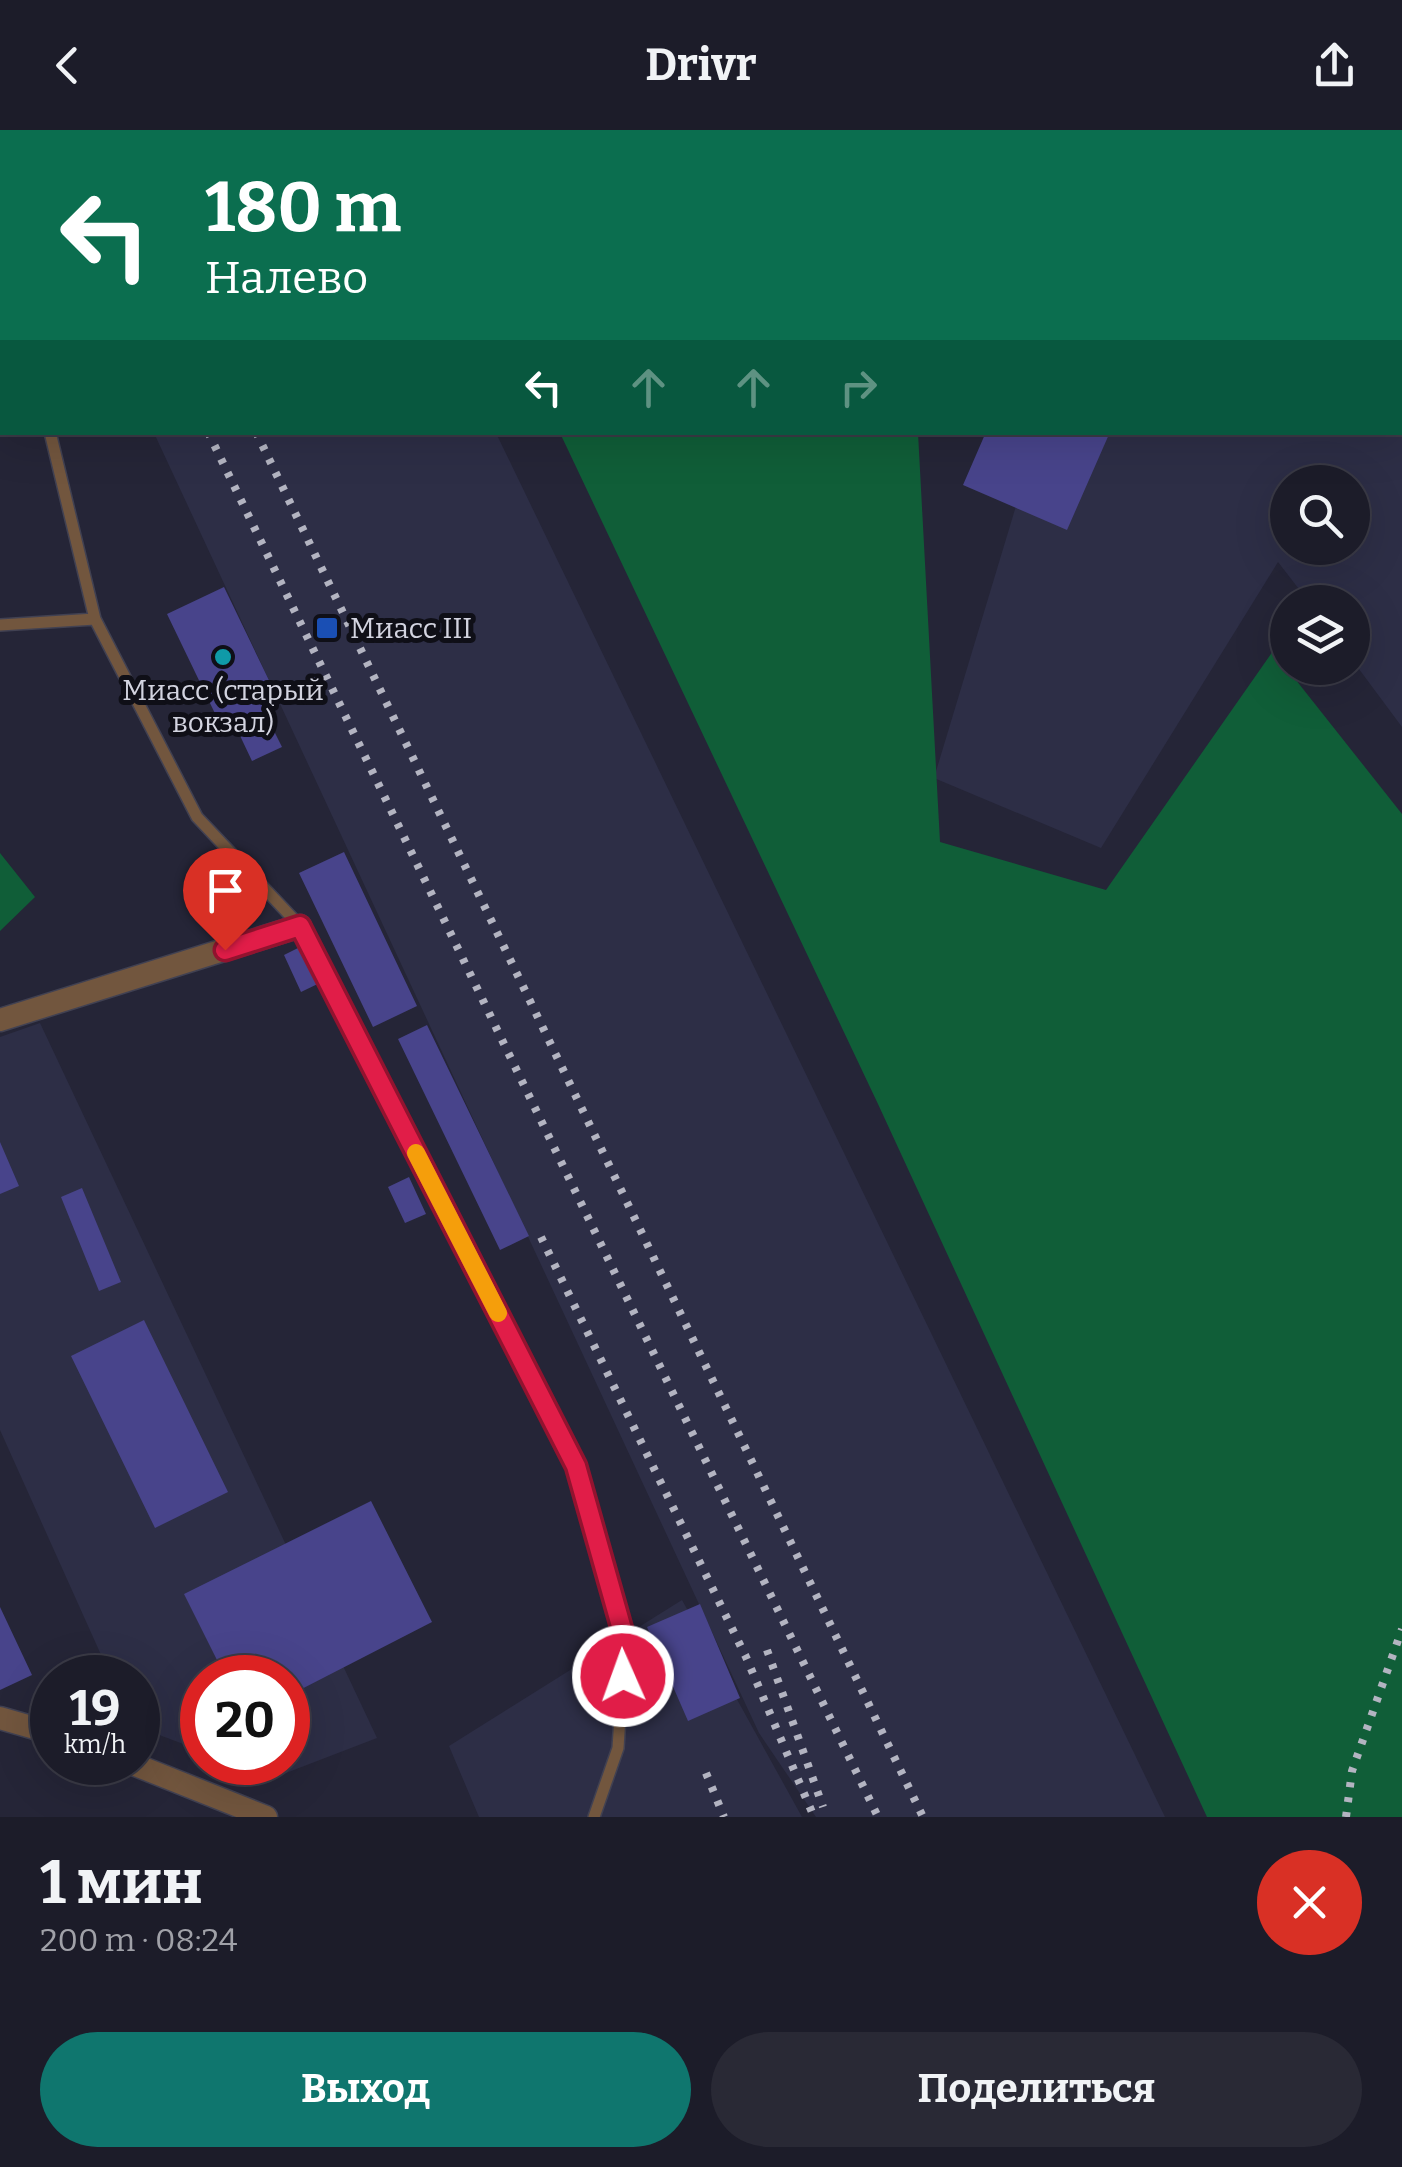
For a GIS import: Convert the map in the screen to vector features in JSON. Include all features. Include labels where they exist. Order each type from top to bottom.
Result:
[{"type":"street","points":[[0,1020],[300,926]]},
{"type":"street","points":[[0,1718],[30,1727]]},
{"type":"street","points":[[160,1775],[267,1817]]},
{"type":"lane","points":[[51,435],[95,619],[197,817],[300,926],[576,1466],[625,1640],[618,1748],[594,1817]]},
{"type":"lane","points":[[0,625],[95,619]]},
{"type":"shaded area","points":[[155,435],[497,435],[1165,1817],[816,1817],[759,1733]]},
{"type":"shaded area","points":[[1037,435],[1402,435],[1402,727],[1370,684],[1370,585],[1296,585],[1280,565],[1370,565],[1370,465],[1270,465],[1270,565],[1276,565],[1101,848],[934,778]]},
{"type":"shaded area","points":[[40,1023],[377,1738],[310,1764],[310,1655],[180,1655],[180,1743],[160,1735],[160,1655],[101,1655],[0,1430],[0,1037]]},
{"type":"shaded area","points":[[682,1600],[802,1817],[479,1817],[449,1746]]},
{"type":"green space","points":[[561,435],[918,435],[940,842],[1106,890],[1270,655],[1270,685],[1300,685],[1402,814],[1402,1817],[1207,1817],[878,1104]]},
{"type":"green space","points":[[0,853],[35,897],[0,931]]},
{"type":"building","points":[[985,435],[1109,435],[1067,530],[963,485]]},
{"type":"building","name":"Миасс (старый вокзал)","points":[[224,587],[279,701],[263,709],[282,747],[252,761],[234,723],[222,728],[167,614]]},
{"type":"building","points":[[344,852],[417,1006],[373,1027],[299,873]]},
{"type":"building","points":[[310,942],[328,979],[301,992],[284,955]]},
{"type":"building","points":[[427,1025],[529,1236],[500,1250],[398,1039]]},
{"type":"building","points":[[0,1142],[19,1186],[0,1194]]},
{"type":"building","points":[[409,1177],[426,1214],[405,1223],[388,1187]]},
{"type":"building","points":[[82,1188],[121,1282],[99,1291],[61,1197]]},
{"type":"building","points":[[144,1320],[228,1492],[155,1528],[71,1356]]},
{"type":"building","points":[[371,1501],[432,1622],[310,1685],[310,1655],[214,1655],[184,1594]]},
{"type":"building","points":[[700,1604],[740,1698],[688,1721],[647,1627]]},
{"type":"building","points":[[0,1607],[30,1676],[0,1690]]},
{"type":"railway","points":[[209,435],[878,1817]]},
{"type":"railway","points":[[257,435],[923,1817]]},
{"type":"railway","points":[[541,1237],[746,1657],[814,1817]]},
{"type":"railway","points":[[1346,1817],[1352,1771],[1402,1629]]},
{"type":"railway","points":[[767,1650],[823,1807]]},
{"type":"railway","points":[[706,1773],[724,1817]]},
{"type":"slow traffic","points":[[416,1153],[498,1313]]},
{"type":"place","name":"Миасс III","points":[[327,628]]},
{"type":"place","name":"Миасс (старый вокзал)","points":[[223,657]]},
{"type":"route","points":[[225,950],[300,926],[576,1466],[625,1640],[623,1676]]}]
